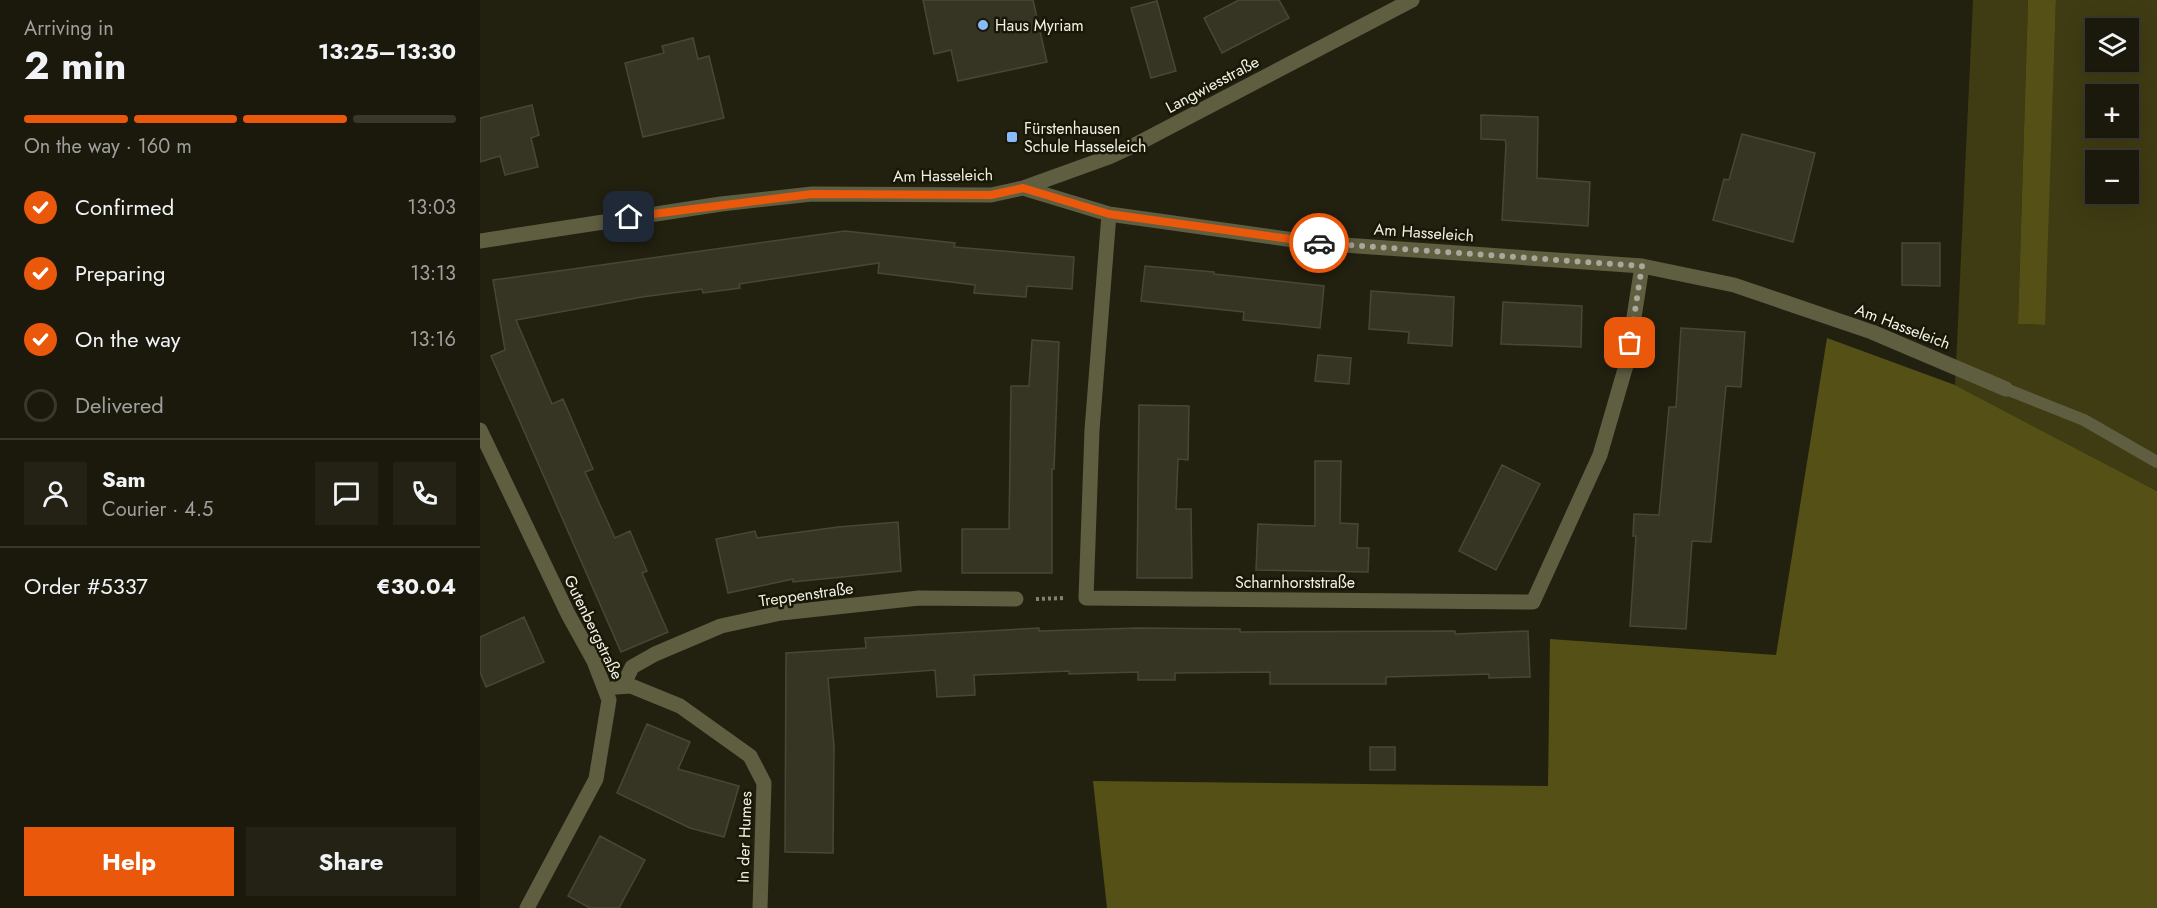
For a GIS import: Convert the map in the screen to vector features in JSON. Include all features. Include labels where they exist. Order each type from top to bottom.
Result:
[{"type":"street","name":"Langwiesstraße","points":[[1023,188],[1136,145],[1412,0]]},
{"type":"street","name":"Am Hasseleich","points":[[480,241],[520,233],[721,204],[812,194],[991,195],[1023,188],[1109,214],[1315,243],[1642,266],[1734,285],[1872,332],[2006,389]]},
{"type":"street","points":[[1086,598],[1092,430],[1109,214]]},
{"type":"street","name":"Scharnhorststraße","points":[[1086,598],[1533,602],[1600,455],[1627,362],[1642,266]]},
{"type":"street","name":"Gutenbergstraße","points":[[480,430],[568,615],[594,661],[609,700],[596,779],[527,908]]},
{"type":"street","name":"Treppenstraße","points":[[623,686],[632,667],[640,662],[721,626],[781,613],[919,598],[1016,599]]},
{"type":"street","name":"In der Humes","points":[[604,688],[631,686],[680,706],[750,756],[764,783],[759,908]]},
{"type":"lane","name":"Am Hasseleich","points":[[2006,389],[2084,420],[2157,462]]},
{"type":"path","points":[[1016,599],[1086,598]]},
{"type":"shaded area","points":[[1973,0],[2028,0],[2018,324],[2044,325],[2056,0],[2157,0],[2157,491],[1955,385]]},
{"type":"shaded area","points":[[2028,0],[2056,0],[2045,325],[2018,324]]},
{"type":"shaded area","points":[[1827,338],[1955,385],[2157,491],[2157,908],[1107,908],[1093,781],[1548,786],[1550,639],[1776,655]]},
{"type":"building","name":"Haus Myriam","points":[[923,0],[1033,0],[1047,62],[958,81],[951,50],[934,54]]},
{"type":"building","points":[[1239,0],[1279,0],[1289,18],[1222,53],[1204,18]]},
{"type":"building","points":[[1157,1],[1176,71],[1151,78],[1131,8]]},
{"type":"building","points":[[693,38],[698,59],[709,56],[724,118],[643,137],[625,63],[664,53],[662,46]]},
{"type":"building","points":[[532,105],[539,135],[531,138],[538,167],[505,175],[500,156],[480,162],[480,118]]},
{"type":"building","points":[[1481,115],[1538,117],[1537,178],[1590,182],[1588,226],[1502,220],[1506,144],[1505,140],[1481,139]]},
{"type":"building","points":[[1742,134],[1815,153],[1793,242],[1713,220],[1724,179],[1729,180]]},
{"type":"building","points":[[845,231],[955,243],[954,247],[1074,257],[1072,289],[1027,286],[1026,297],[974,293],[975,285],[878,273],[879,263],[739,284],[740,288],[703,293],[702,289],[642,297],[516,320],[552,404],[563,399],[593,469],[585,472],[615,538],[630,531],[647,571],[642,573],[668,632],[621,652],[491,356],[505,350],[493,280]]},
{"type":"building","points":[[1902,243],[1940,243],[1940,286],[1902,285]]},
{"type":"building","points":[[1145,266],[1324,286],[1320,328],[1243,320],[1244,312],[1141,301]]},
{"type":"building","points":[[1371,291],[1454,297],[1452,346],[1408,343],[1409,332],[1369,329]]},
{"type":"building","points":[[1503,302],[1582,306],[1581,347],[1501,344]]},
{"type":"building","points":[[1681,328],[1745,332],[1741,387],[1726,386],[1711,542],[1692,541],[1686,629],[1630,626],[1636,536],[1633,536],[1634,514],[1659,515],[1669,407],[1676,407]]},
{"type":"building","points":[[1032,340],[1059,342],[1054,469],[1052,469],[1052,573],[962,573],[962,529],[1009,529],[1011,386],[1029,386]]},
{"type":"building","points":[[1318,355],[1351,358],[1349,384],[1315,381]]},
{"type":"building","points":[[1139,405],[1189,406],[1188,460],[1178,459],[1176,509],[1191,509],[1192,578],[1137,578]]},
{"type":"building","points":[[1315,461],[1341,461],[1340,523],[1358,524],[1357,548],[1369,548],[1368,572],[1256,570],[1258,524],[1315,526]]},
{"type":"building","points":[[1502,465],[1540,484],[1496,570],[1459,551]]},
{"type":"building","points":[[898,522],[901,571],[793,582],[793,579],[728,593],[716,539],[755,531],[757,538]]},
{"type":"building","points":[[524,617],[544,662],[486,687],[480,672],[480,637]]},
{"type":"building","points":[[1039,628],[1039,631],[1138,628],[1240,629],[1240,632],[1455,631],[1455,634],[1528,631],[1530,677],[1489,678],[1489,674],[1386,677],[1386,684],[1270,684],[1270,672],[1175,673],[1175,680],[1138,680],[1138,672],[1069,674],[1069,671],[974,675],[975,695],[937,697],[935,670],[828,678],[834,746],[833,853],[785,852],[786,653],[866,648],[865,638]]},
{"type":"building","points":[[647,724],[690,742],[678,769],[739,786],[724,837],[690,828],[617,793]]},
{"type":"building","points":[[1370,747],[1395,747],[1395,770],[1370,770]]},
{"type":"building","points":[[600,836],[645,860],[619,908],[590,908],[568,896]]},
{"type":"way so far","points":[[1319,243],[1642,266],[1630,343]]},
{"type":"place","name":"Haus Myriam","points":[[983,25]]},
{"type":"place","name":"Fürstenhausen Schule Hasseleich","points":[[1012,137]]},
{"type":"route","points":[[629,217],[812,194],[991,195],[1023,188],[1109,214],[1319,243]]}]
